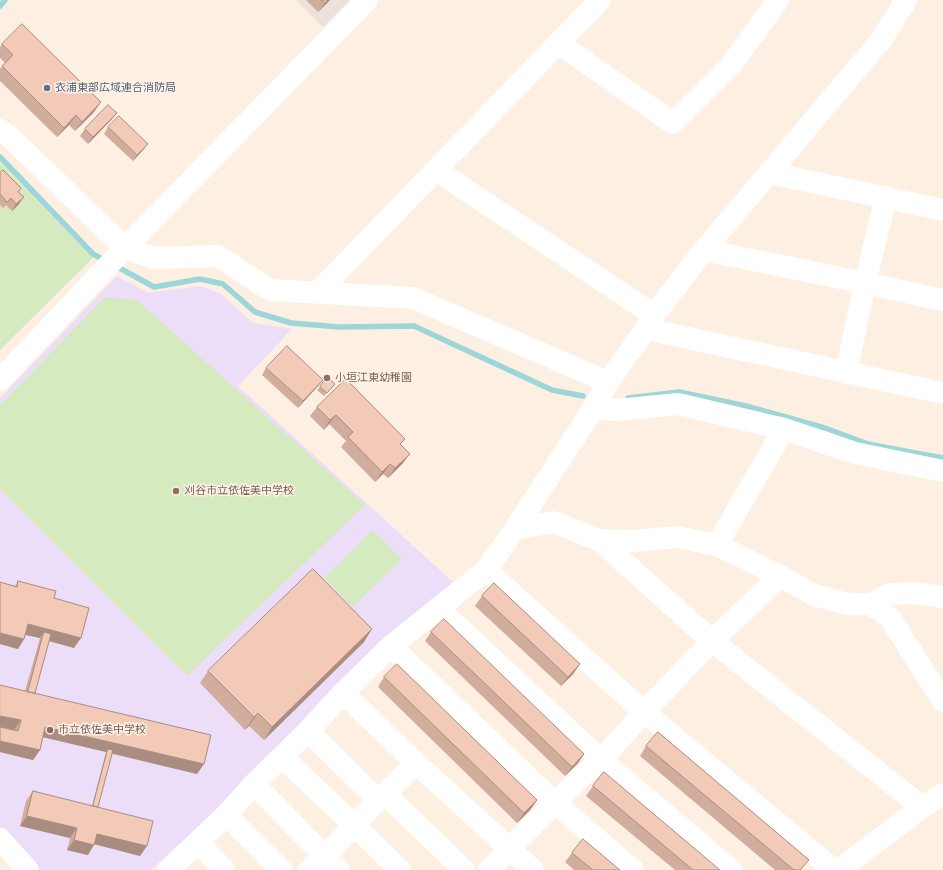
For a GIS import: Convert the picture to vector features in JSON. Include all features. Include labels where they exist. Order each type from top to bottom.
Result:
[{"type":"street","points":[[0,380],[122,251],[367,0]]},
{"type":"street","points":[[318,292],[600,0]]},
{"type":"street","points":[[558,43],[673,124],[732,64],[778,0]]},
{"type":"street","points":[[170,870],[226,815],[254,784],[391,646],[486,570],[515,529],[593,409],[608,382],[650,322],[704,250],[882,39],[901,2]]},
{"type":"street","points":[[0,130],[10,137],[122,251],[154,258],[218,256],[270,290],[412,298],[608,382]]},
{"type":"street","points":[[436,170],[650,322],[846,373],[943,393]]},
{"type":"street","points":[[770,173],[943,210]]},
{"type":"street","points":[[846,373],[865,283],[886,197]]},
{"type":"street","points":[[704,250],[943,300]]},
{"type":"street","points":[[593,409],[617,410],[678,404],[784,429],[855,453],[943,471]]},
{"type":"street","points":[[717,545],[784,429]]},
{"type":"street","points":[[515,529],[554,522],[599,540],[712,641],[922,808]]},
{"type":"street","points":[[599,540],[634,541],[677,537],[717,545],[780,576],[814,595],[848,604],[871,604],[890,594],[913,593],[943,597]]},
{"type":"street","points":[[486,570],[644,712],[834,870]]},
{"type":"street","points":[[490,870],[580,778],[601,760],[644,712],[712,641],[780,576]]},
{"type":"street","points":[[871,604],[890,618],[943,701]]},
{"type":"street","points":[[438,608],[601,760],[731,870]]},
{"type":"street","points":[[391,646],[555,803],[633,870]]},
{"type":"street","points":[[343,693],[416,763],[533,870]]},
{"type":"street","points":[[308,731],[464,870]]},
{"type":"street","points":[[282,757],[400,870]]},
{"type":"street","points":[[254,784],[324,865],[354,825],[416,763]]},
{"type":"street","points":[[839,870],[943,794]]},
{"type":"street","points":[[226,815],[282,870]]},
{"type":"street","points":[[0,839],[28,870]]},
{"type":"street","points":[[198,842],[224,870]]},
{"type":"shaded area","points":[[296,0],[350,0],[323,27]]},
{"type":"shaded area","name":"刈谷市立依佐美中学校","points":[[117,276],[148,293],[199,286],[220,293],[253,323],[292,329],[238,386],[454,583],[151,870],[39,870],[0,827],[0,398]]},
{"type":"green space","points":[[0,162],[93,258],[0,350]]},
{"type":"green space","points":[[105,297],[137,300],[365,505],[187,676],[0,489],[0,405]]},
{"type":"green space","points":[[373,530],[402,559],[353,607],[324,578]]},
{"type":"building","points":[[22,24],[101,102],[82,122],[76,115],[64,128],[2,66],[13,55],[2,44]]},
{"type":"building","points":[[108,105],[117,113],[93,137],[85,129]]},
{"type":"building","points":[[119,116],[148,144],[137,155],[108,127]]},
{"type":"building","points":[[3,170],[21,188],[18,192],[24,197],[16,204],[11,198],[7,202],[0,194],[0,173]]},
{"type":"building","points":[[287,346],[323,380],[303,401],[266,368]]},
{"type":"building","points":[[327,377],[335,384],[327,393],[320,387]]},
{"type":"building","points":[[346,379],[405,439],[400,444],[410,454],[395,468],[390,464],[382,472],[348,437],[353,432],[336,415],[330,420],[317,407]]},
{"type":"building","points":[[313,569],[372,629],[272,727],[258,713],[254,717],[208,671]]},
{"type":"building","points":[[18,581],[56,591],[54,598],[89,608],[81,638],[28,624],[24,639],[0,633],[0,582],[17,587]]},
{"type":"building","points":[[494,583],[580,664],[568,677],[482,596]]},
{"type":"building","points":[[444,619],[584,754],[572,767],[431,632]]},
{"type":"building","points":[[44,632],[51,634],[35,693],[28,692]]},
{"type":"building","points":[[397,664],[537,800],[524,813],[384,677]]},
{"type":"building","points":[[0,685],[211,735],[204,764],[45,727],[40,750],[0,741],[0,727],[18,731],[21,720],[0,716]]},
{"type":"building","points":[[658,732],[809,860],[800,870],[794,870],[646,746]]},
{"type":"building","points":[[108,749],[113,750],[98,807],[93,806]]},
{"type":"building","points":[[604,772],[720,870],[693,870],[593,786]]},
{"type":"building","points":[[33,791],[153,821],[147,846],[97,834],[94,845],[74,840],[77,828],[27,816]]},
{"type":"building","points":[[583,839],[620,870],[593,870],[572,853]]},
{"type":"waterway","points":[[0,6],[5,0]]},
{"type":"waterway","points":[[0,157],[93,254],[106,261]]},
{"type":"waterway","points":[[114,265],[154,287],[200,279],[223,284],[255,312],[291,323],[339,327],[414,326],[552,390],[583,396]]},
{"type":"waterway","points":[[628,398],[679,392],[746,406],[825,428],[868,444],[943,458]]},
{"type":"place","name":"衣浦東部広域連合消防局","points":[[47,88]]},
{"type":"place","name":"小垣江東幼稚園","points":[[327,378]]},
{"type":"place","name":"刈谷市立依佐美中学校","points":[[176,491]]},
{"type":"place","name":"市立依佐美中学校","points":[[50,730]]}]
